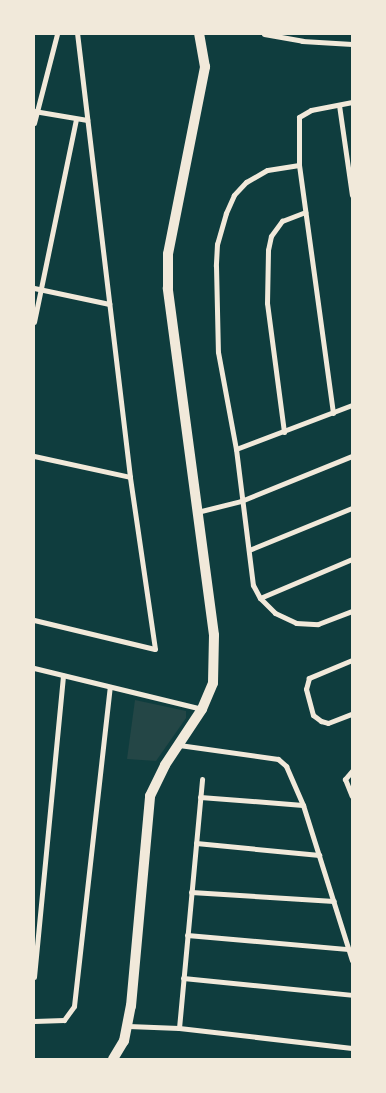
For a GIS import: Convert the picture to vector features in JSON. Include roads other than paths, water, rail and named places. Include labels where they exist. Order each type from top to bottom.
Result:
[{"type":"main road","points":[[113,1059],[128,1026],[147,808],[156,781],[202,709],[213,683],[214,635],[196,512],[168,288],[168,254],[204,67],[199,34]]},
{"type":"street","points":[[34,123],[35,111],[56,34]]},
{"type":"street","points":[[34,620],[155,649],[130,477],[77,34]]},
{"type":"street","points":[[264,34],[302,41],[352,44]]},
{"type":"street","points":[[333,413],[299,165],[301,113],[352,102]]},
{"type":"street","points":[[339,105],[352,195]]},
{"type":"street","points":[[35,111],[76,120],[87,120]]},
{"type":"street","points":[[34,322],[76,120]]},
{"type":"street","points":[[299,165],[267,170],[246,182],[234,195],[217,244],[218,352],[236,449],[253,585],[260,598],[284,620],[296,623],[318,624],[352,611]]},
{"type":"street","points":[[284,432],[267,303],[268,250],[271,236],[282,220],[305,212]]},
{"type":"street","points":[[34,288],[109,304]]},
{"type":"street","points":[[236,449],[352,405]]},
{"type":"street","points":[[34,456],[130,477]]},
{"type":"street","points":[[196,512],[241,501],[352,456]]},
{"type":"street","points":[[249,550],[352,508]]},
{"type":"street","points":[[260,598],[352,559]]},
{"type":"street","points":[[352,660],[309,678],[306,689],[313,715],[321,721],[328,722],[352,714]]},
{"type":"street","points":[[34,668],[202,709]]},
{"type":"street","points":[[34,977],[63,676]]},
{"type":"street","points":[[34,1021],[64,1020],[74,1006],[110,687]]},
{"type":"street","points":[[179,745],[278,759],[286,766],[303,805],[352,960]]},
{"type":"street","points":[[352,770],[345,779],[352,796]]},
{"type":"street","points":[[179,1028],[202,779]]},
{"type":"street","points":[[200,797],[303,805]]},
{"type":"street","points":[[196,843],[319,855]]},
{"type":"street","points":[[191,892],[334,901]]},
{"type":"street","points":[[188,935],[348,949]]},
{"type":"street","points":[[183,978],[352,995]]},
{"type":"street","points":[[128,1026],[179,1028],[352,1048]]}]
